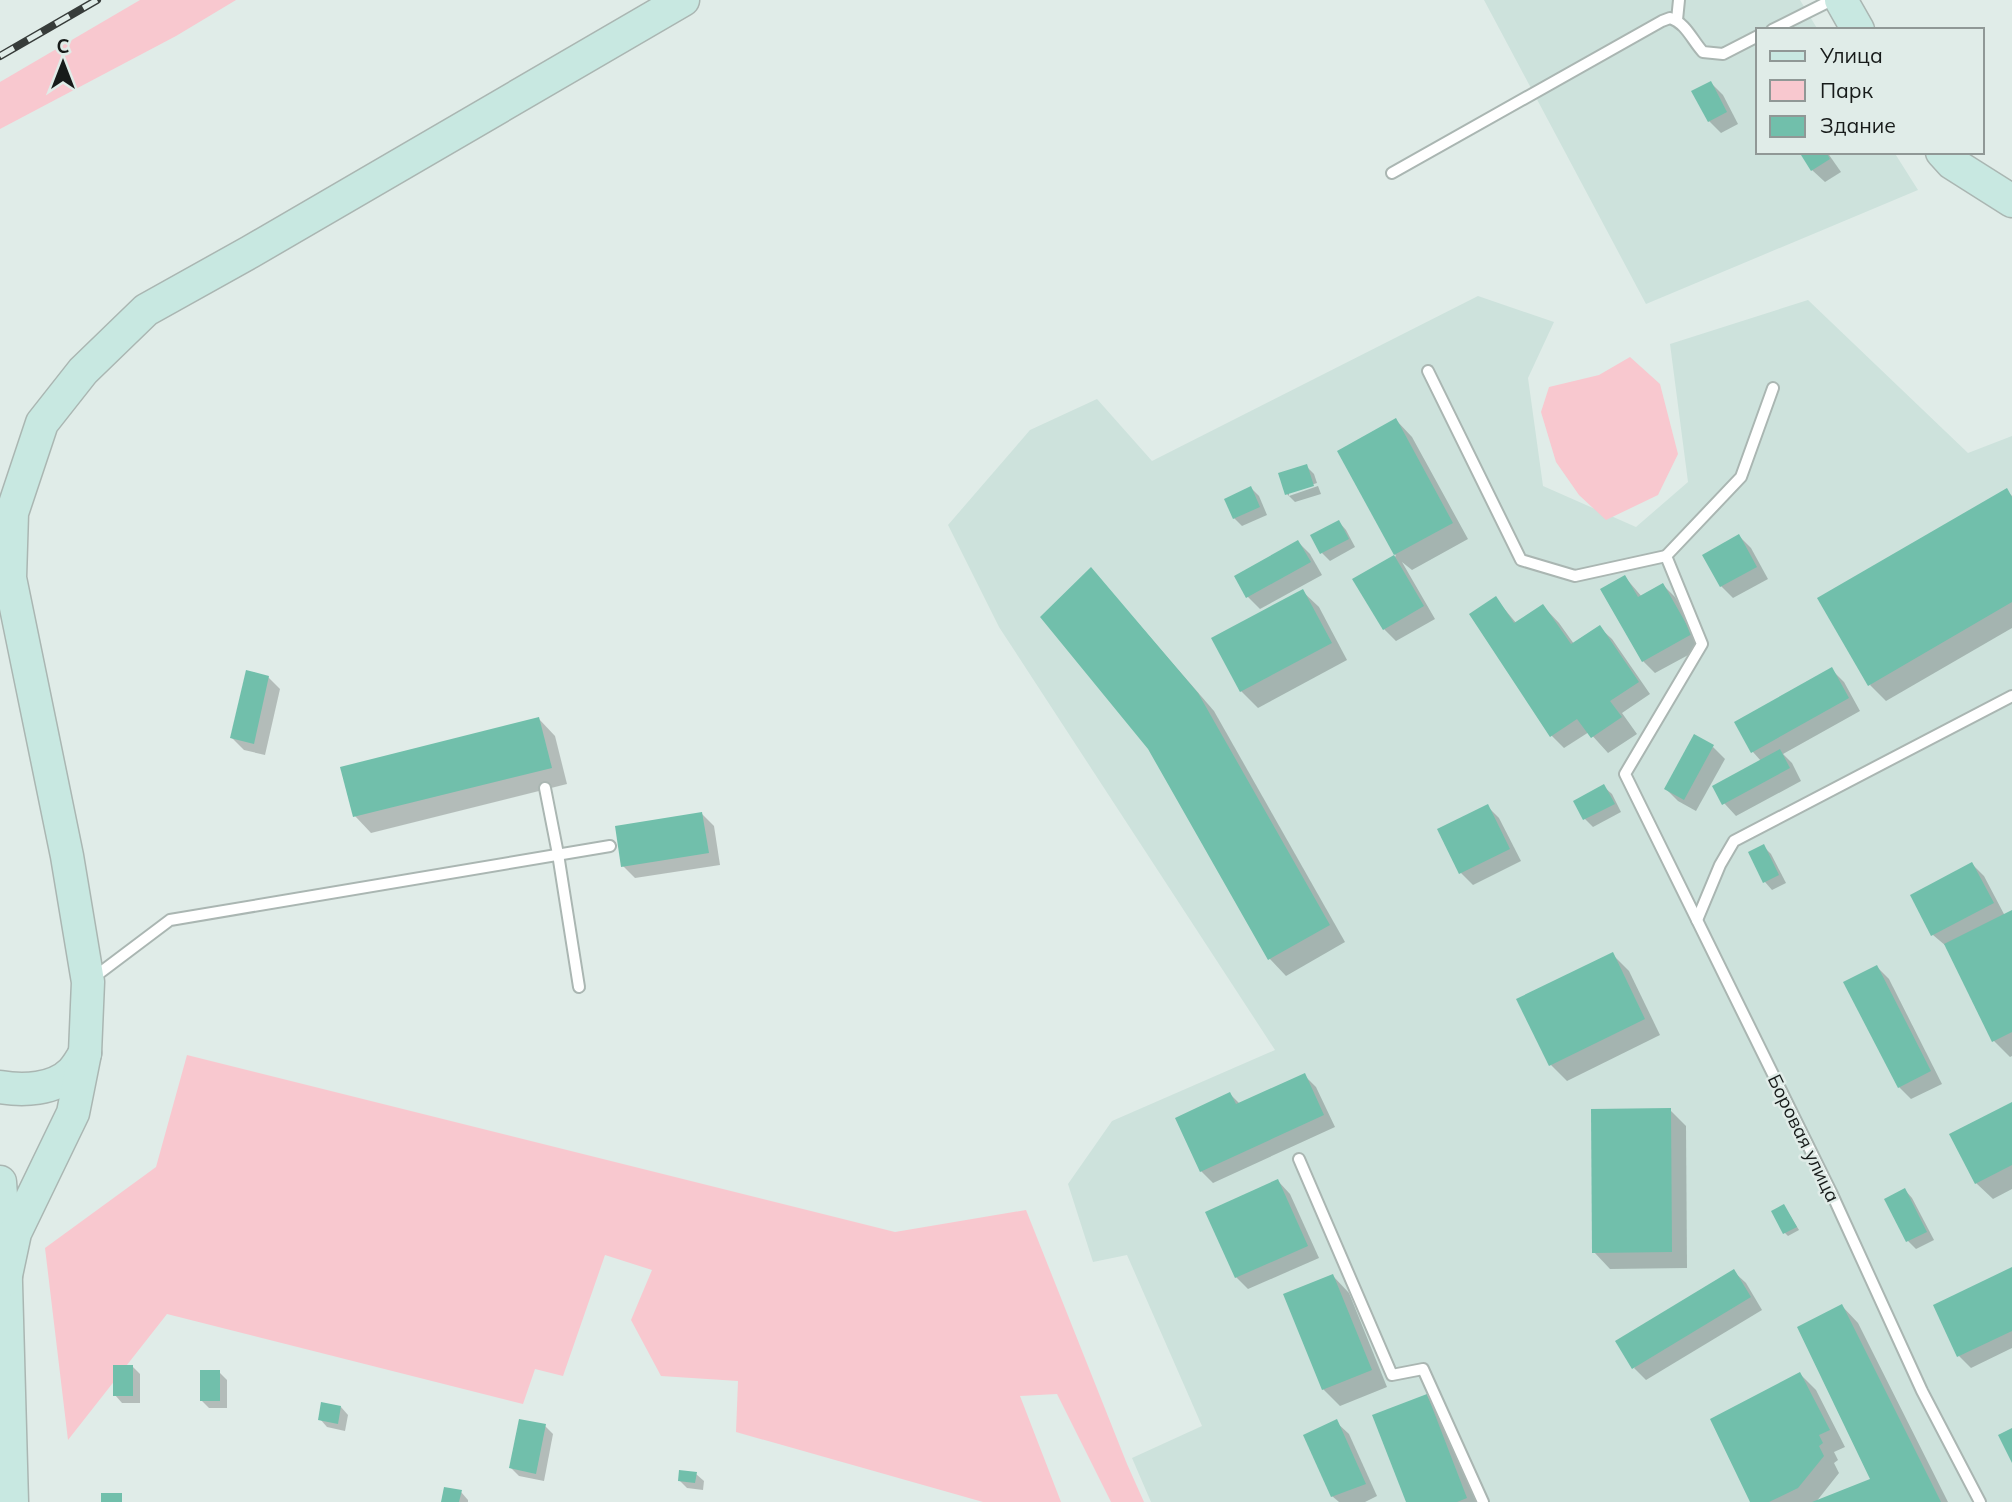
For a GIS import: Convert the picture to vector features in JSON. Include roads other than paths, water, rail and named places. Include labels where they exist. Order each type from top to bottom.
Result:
[{"type":"street","points":[[5,1280],[15,1233],[73,1113],[85,1054],[88,982],[67,856],[10,578],[12,513],[42,424],[83,371],[146,310],[683,0]]},
{"type":"street","points":[[1841,0],[1857,28]]},
{"type":"street","points":[[1944,154],[1952,163],[2012,201]]},
{"type":"street","points":[[0,1087],[18,1090],[44,1087],[70,1074],[85,1054]]},
{"type":"street","points":[[0,1182],[12,1502]]},
{"type":"lane","points":[[1678,20],[1679,0]]},
{"type":"lane","points":[[1776,28],[1832,0]]},
{"type":"lane","points":[[1392,173],[1670,18],[1678,20],[1703,52],[1723,54],[1756,37]]},
{"type":"lane","points":[[1428,371],[1521,560],[1575,576],[1666,556],[1741,477],[1773,388]]},
{"type":"lane","name":"Боровая улица","points":[[1666,556],[1702,644],[1625,774],[1831,1192],[1922,1391],[1980,1502]]},
{"type":"lane","points":[[1697,920],[1720,865],[1734,841],[2012,696]]},
{"type":"lane","points":[[545,788],[579,987]]},
{"type":"lane","points":[[88,982],[170,920],[610,846]]},
{"type":"lane","points":[[1299,1159],[1392,1375],[1423,1369],[1483,1502]]},
{"type":"railway","points":[[0,56],[97,0]]}]
